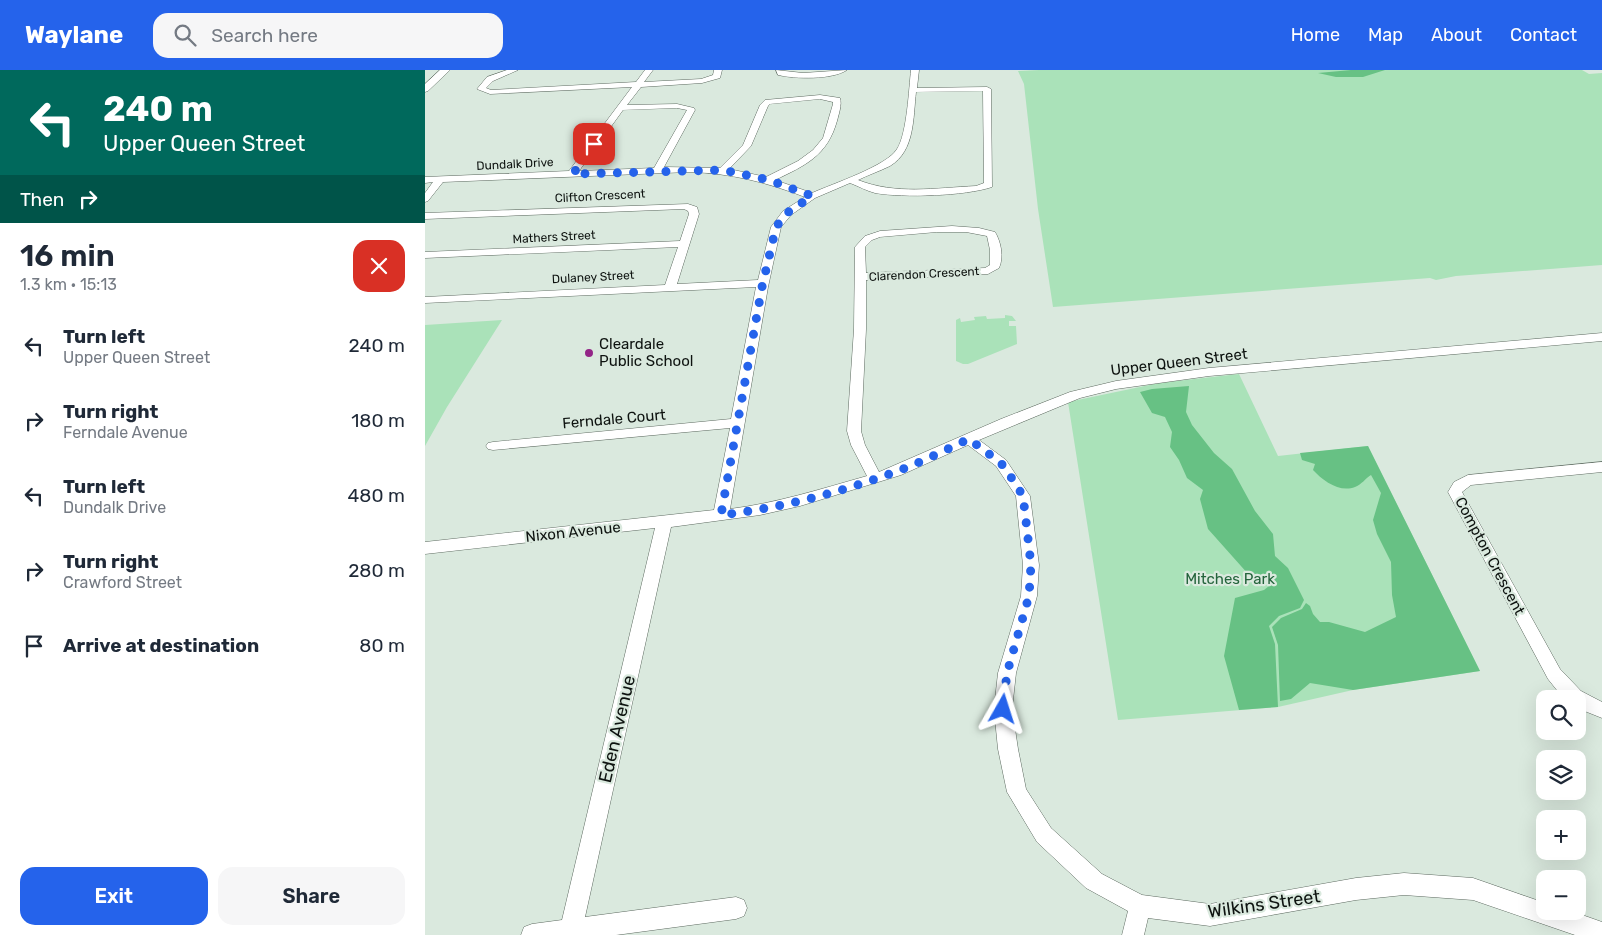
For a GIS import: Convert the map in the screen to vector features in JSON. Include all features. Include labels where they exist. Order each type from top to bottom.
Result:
[{"type":"main road","points":[[425,89],[445,70]]},
{"type":"street","points":[[514,70],[490,79],[481,89],[490,92],[707,80],[717,76],[718,70]]},
{"type":"street","points":[[573,174],[649,70]]},
{"type":"street","points":[[781,70],[781,73],[792,75],[834,73],[843,70]]},
{"type":"street","points":[[721,515],[763,283],[776,227],[787,213],[812,196],[888,163],[901,151],[907,138],[911,90],[915,70]]},
{"type":"street","points":[[850,180],[875,190],[901,193],[977,189],[989,185],[991,178],[987,89],[911,90]]},
{"type":"street","points":[[723,170],[747,146],[764,106],[768,102],[820,97],[837,100],[823,145],[805,160],[769,180]]},
{"type":"street","points":[[621,108],[677,106],[690,108],[691,110],[684,124],[657,171]]},
{"type":"street","name":"Dundalk Drive","points":[[425,180],[723,170],[769,180],[812,196]]},
{"type":"street","points":[[425,199],[440,180]]},
{"type":"street","name":"Clifton Crescent","points":[[425,216],[685,206],[693,209],[694,214],[670,287]]},
{"type":"street","name":"Clarendon Crescent","points":[[861,277],[988,271],[995,266],[997,260],[993,239],[991,234],[975,229],[880,234],[870,236],[863,241],[860,247],[861,277],[854,431],[857,445],[875,478]]},
{"type":"street","name":"Mathers Street","points":[[425,255],[684,244]]},
{"type":"street","name":"Dulaney Street","points":[[425,300],[763,283]]},
{"type":"street","name":"Upper Queen Street","points":[[721,515],[760,510],[800,501],[896,472],[1006,422],[1075,395],[1116,385],[1159,378],[1602,337]]},
{"type":"street","name":"Ferndale Court","points":[[493,446],[737,423]]},
{"type":"street","name":"Wilkins Street","points":[[969,439],[1001,463],[1023,496],[1031,565],[1029,596],[1007,673],[1003,709],[1008,748],[1017,792],[1044,835],[1094,881],[1140,906],[1210,915],[1356,889],[1404,884],[1473,889],[1602,933]]},
{"type":"street","name":"Compton Crescent","points":[[1602,467],[1468,480],[1459,485],[1455,492],[1555,674],[1568,693],[1592,707],[1602,710]]},
{"type":"street","name":"Nixon Avenue","points":[[426,550],[721,515]]},
{"type":"street","name":"Eden Avenue","points":[[571,932],[664,522]]},
{"type":"street","points":[[1133,935],[1140,906]]},
{"type":"street","points":[[532,935],[571,932],[736,908]]},
{"type":"green space","points":[[1351,70],[1385,70],[1363,77],[1336,77],[1318,73]]},
{"type":"green space","points":[[1582,70],[1589,74],[1602,73],[1602,265],[1456,276],[1436,280],[1430,278],[1053,307],[1038,209],[1024,84],[1018,71]]},
{"type":"green space","points":[[1005,315],[1012,316],[1016,321],[1009,321],[1009,326],[1016,326],[1017,344],[968,364],[956,361],[956,320],[960,318],[961,322],[975,320],[974,317],[986,316],[987,319],[1005,318]]},
{"type":"green space","points":[[502,320],[447,407],[425,446],[425,325]]},
{"type":"green space","name":"Mitches Park","points":[[1239,374],[1278,456],[1368,446],[1480,671],[1353,690],[1278,707],[1118,720],[1068,402],[1159,383]]},
{"type":"green space","points":[[1189,386],[1186,412],[1192,425],[1214,453],[1232,469],[1255,511],[1273,534],[1275,556],[1288,568],[1304,600],[1300,608],[1279,616],[1269,626],[1275,644],[1278,707],[1239,710],[1224,656],[1235,598],[1264,590],[1269,586],[1269,583],[1249,575],[1208,529],[1200,499],[1203,490],[1187,478],[1179,460],[1170,447],[1172,432],[1165,417],[1152,413],[1140,392],[1152,389]]},
{"type":"green space","points":[[1368,446],[1480,671],[1353,690],[1310,683],[1291,699],[1280,701],[1278,645],[1272,627],[1281,618],[1302,609],[1306,603],[1320,622],[1329,622],[1365,632],[1396,617],[1392,595],[1391,562],[1377,534],[1373,520],[1381,493],[1371,475],[1355,487],[1338,487],[1327,482],[1317,474],[1313,470],[1315,464],[1302,460],[1300,453]]},
{"type":"place","name":"Cleardale Public School","points":[[589,353]]},
{"type":"route","points":[[594,144],[573,174],[689,169],[723,170],[744,173],[769,180],[812,196],[787,213],[776,227],[762,287],[721,515],[760,510],[800,501],[896,472],[969,439],[1001,463],[1023,496],[1031,565],[1029,596],[1007,673],[1003,709]]}]
